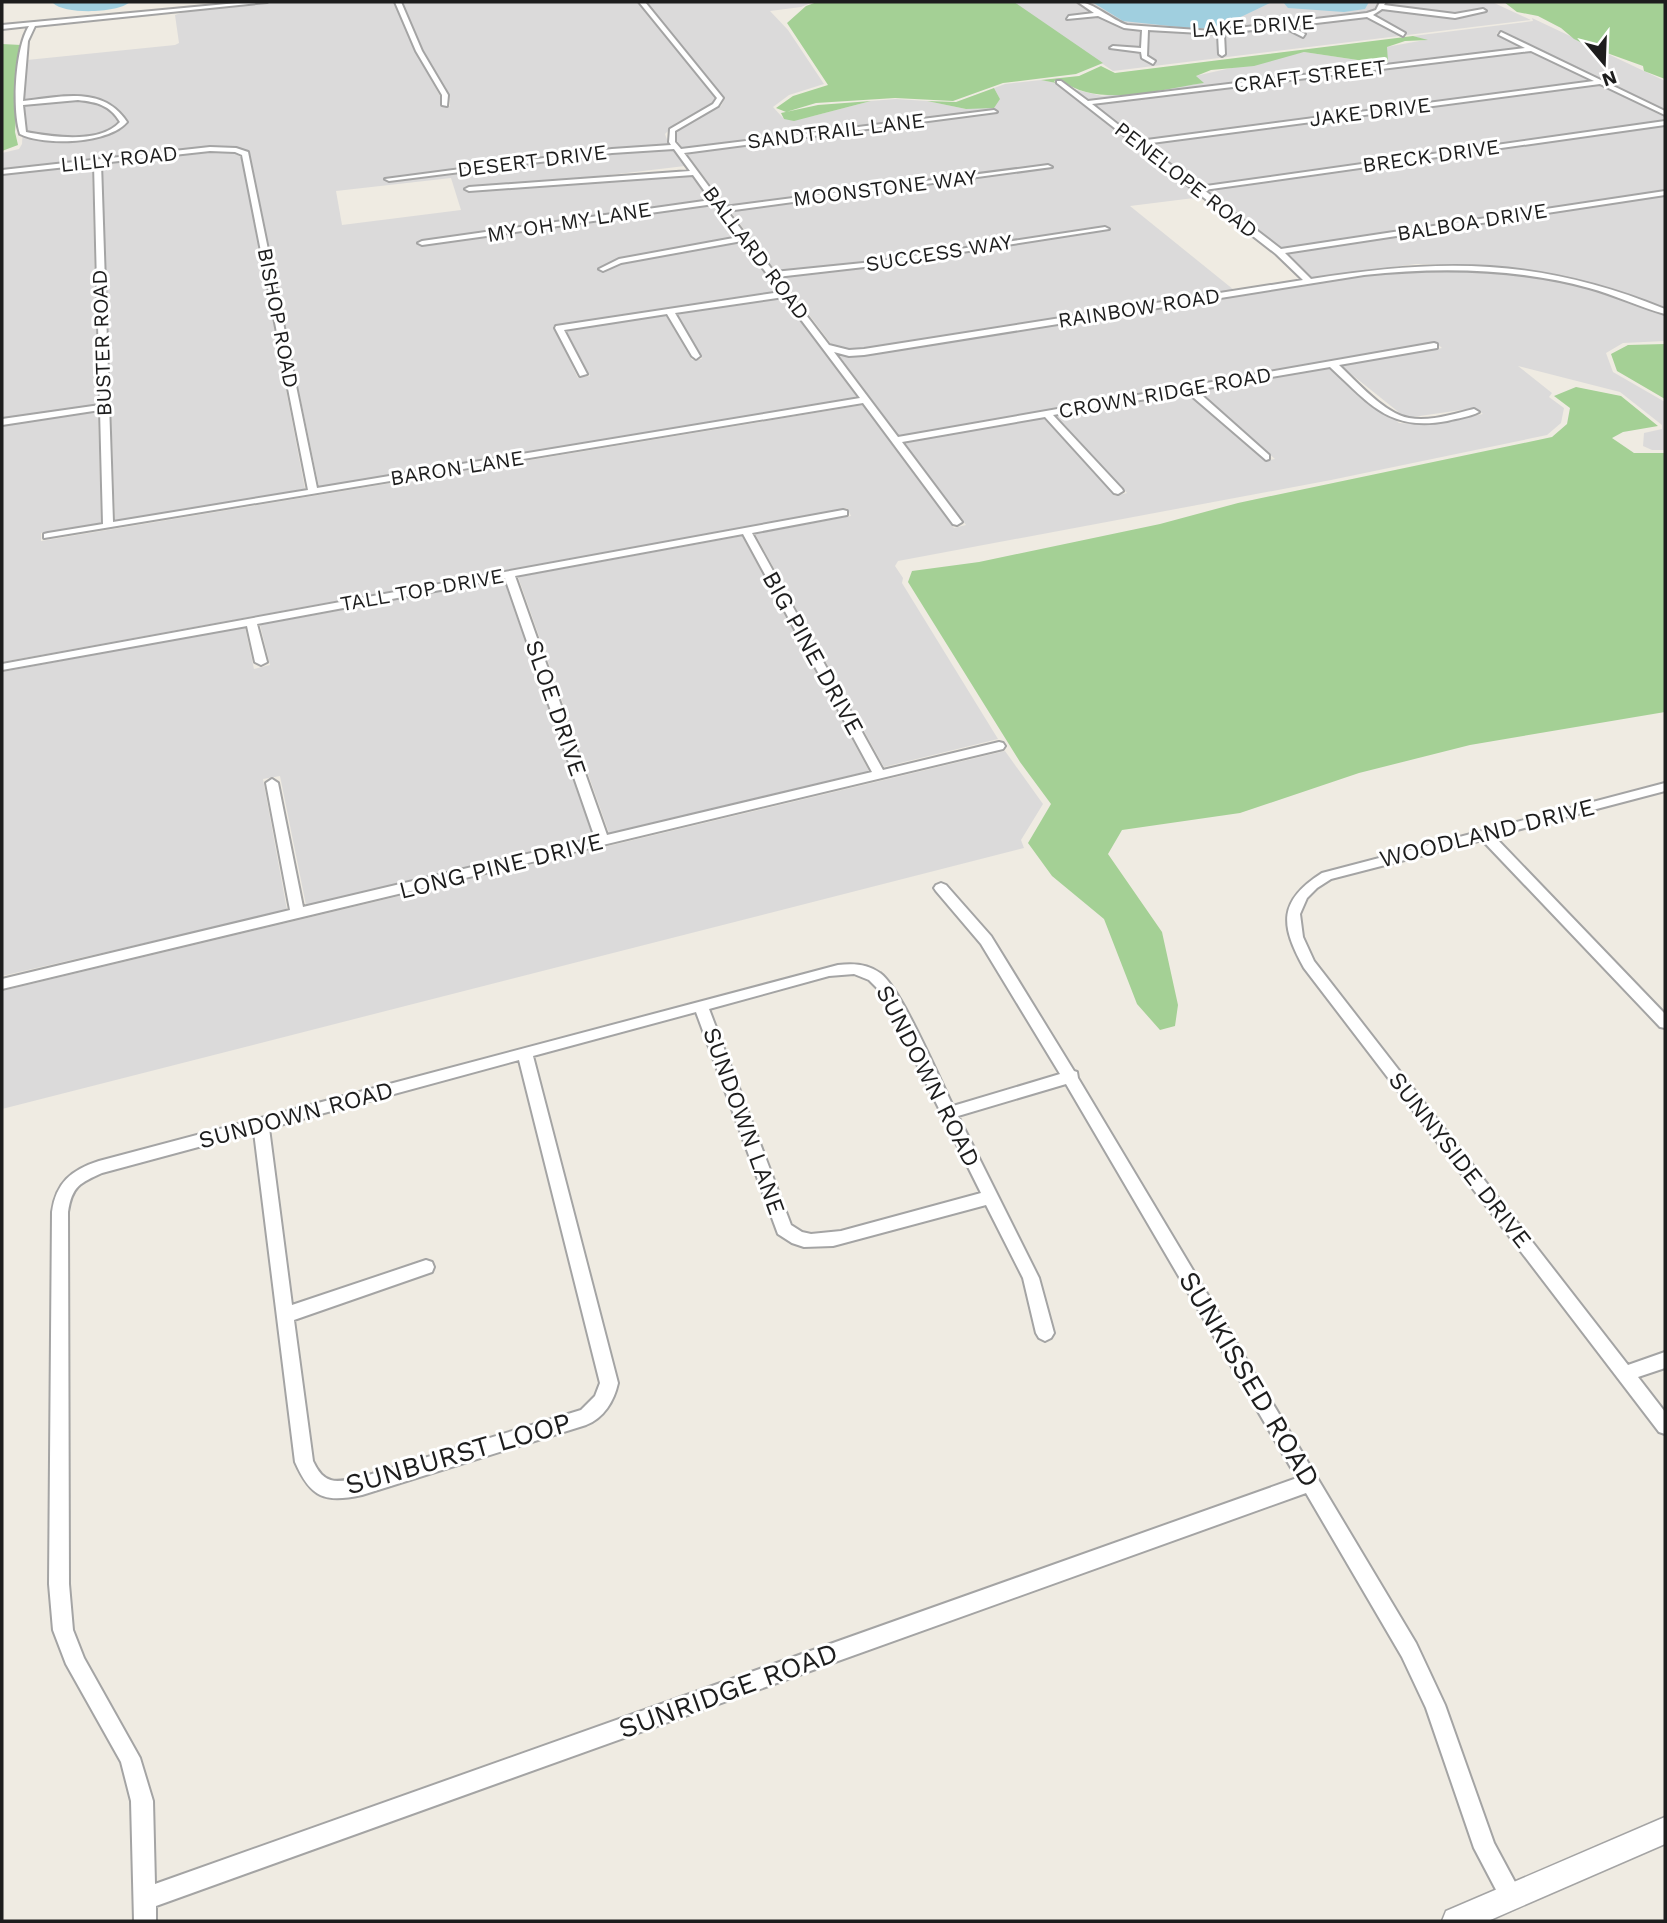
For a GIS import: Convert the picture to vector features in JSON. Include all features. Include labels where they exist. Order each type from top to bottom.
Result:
[{"type":"street","points":[[2,27],[212,4],[264,2]]},
{"type":"street","points":[[398,2],[419,51],[444,95],[445,105]]},
{"type":"street","points":[[642,2],[720,98],[716,105],[672,130],[670,137],[677,149]]},
{"type":"street","name":"LAKE DRIVE","points":[[1082,2],[1117,24],[1145,29],[1221,33],[1368,15],[1383,5]]},
{"type":"street","points":[[1383,5],[1455,16],[1483,11]]},
{"type":"street","points":[[1069,18],[1098,14]]},
{"type":"street","points":[[1368,15],[1403,34]]},
{"type":"street","points":[[1455,16],[1464,21]]},
{"type":"street","points":[[22,103],[98,99],[114,107],[124,122],[119,129],[99,135],[23,134],[19,129],[26,36],[33,24]]},
{"type":"street","points":[[1285,25],[1303,35]]},
{"type":"street","points":[[1145,29],[1144,57],[1153,62]]},
{"type":"street","points":[[1221,33],[1222,54]]},
{"type":"street","points":[[1501,34],[1665,113]]},
{"type":"street","points":[[1114,48],[1143,50]]},
{"type":"street","name":"CRAFT STREET","points":[[1087,103],[1533,49]]},
{"type":"street","name":"PENELOPE ROAD","points":[[1059,82],[1279,251],[1309,282]]},
{"type":"street","name":"JAKE DRIVE","points":[[1138,143],[1602,82]]},
{"type":"street","name":"SANDTRAIL LANE","points":[[677,149],[994,112]]},
{"type":"street","name":"BRECK DRIVE","points":[[1198,189],[1665,123]]},
{"type":"street","name":"LILLY ROAD","points":[[2,172],[210,149],[236,150]]},
{"type":"street","name":"BALLARD ROAD","points":[[677,149],[957,522]]},
{"type":"street","name":"DESERT DRIVE","points":[[389,179],[612,151],[677,149]]},
{"type":"street","name":"BISHOP ROAD","points":[[236,150],[246,157],[313,492]]},
{"type":"street","name":"BUSTER ROAD","points":[[97,161],[108,526]]},
{"type":"street","name":"MOONSTONE WAY","points":[[723,209],[1048,167]]},
{"type":"street","points":[[469,189],[696,173]]},
{"type":"street","name":"BALBOA DRIVE","points":[[1279,251],[1665,193]]},
{"type":"street","name":"MY OH MY LANE","points":[[422,243],[716,201]]},
{"type":"street","name":"SUCCESS WAY","points":[[772,275],[873,264],[1105,229]]},
{"type":"street","points":[[603,269],[619,261],[744,238]]},
{"type":"street","name":"RAINBOW ROAD","points":[[827,347],[849,353],[864,352],[1399,268],[1497,268],[1564,279],[1610,291],[1665,312]]},
{"type":"street","points":[[583,374],[559,328],[786,294]]},
{"type":"street","points":[[669,311],[696,356]]},
{"type":"street","name":"CROWN RIDGE ROAD","points":[[896,440],[1434,346]]},
{"type":"street","points":[[1332,364],[1392,414],[1405,421],[1423,421],[1474,412]]},
{"type":"street","points":[[1189,389],[1266,457]]},
{"type":"street","name":"BARON LANE","points":[[48,536],[866,401]]},
{"type":"street","points":[[2,422],[104,407]]},
{"type":"street","points":[[1047,414],[1118,491]]},
{"type":"street","name":"TALL TOP DRIVE","points":[[2,667],[843,513]]},
{"type":"street","name":"BIG PINE DRIVE","points":[[746,531],[880,775]]},
{"type":"street","name":"SLOE DRIVE","points":[[509,574],[603,841]]},
{"type":"street","points":[[251,621],[261,662]]},
{"type":"street","name":"LONG PINE DRIVE","points":[[2,984],[999,746]]},
{"type":"street","points":[[272,783],[298,915]]},
{"type":"street","name":"WOODLAND DRIVE","points":[[1310,885],[1341,870],[1665,787]]},
{"type":"street","points":[[1484,834],[1665,1023]]},
{"type":"street","name":"SUNNYSIDE DRIVE","points":[[1310,885],[1297,899],[1292,925],[1309,964],[1665,1426]]},
{"type":"street","name":"SUNKISSED ROAD","points":[[941,888],[986,940],[1072,1076],[1409,1650],[1435,1704],[1485,1848],[1512,1896]]},
{"type":"street","name":"SUNDOWN ROAD","points":[[145,1921],[142,1801],[130,1758],[76,1664],[63,1630],[59,1584],[62,1192],[73,1179],[99,1167],[525,1055],[829,971],[863,968],[875,974],[887,989],[991,1197],[1031,1278],[1045,1333]]},
{"type":"street","name":"SUNDOWN LANE","points":[[701,1007],[784,1229],[792,1236],[816,1242],[841,1238],[991,1197]]},
{"type":"street","name":"SUNBURST LOOP","points":[[261,1125],[304,1462],[313,1482],[319,1488],[342,1490],[362,1486],[586,1417],[598,1408],[607,1394],[609,1383],[525,1055]]},
{"type":"street","points":[[949,1113],[1072,1076]]},
{"type":"street","points":[[286,1315],[426,1267]]},
{"type":"street","points":[[1625,1374],[1665,1360]]},
{"type":"street","name":"SUNRIDGE ROAD","points":[[145,1899],[1311,1482]]},
{"type":"street","points":[[1456,1921],[1665,1830]]},
{"type":"shaded area","points":[[278,2],[394,2],[415,51],[440,96],[441,107],[450,106],[449,94],[423,50],[402,2],[638,2],[716,98],[712,105],[676,123],[665,134],[685,166],[584,178],[464,187],[464,191],[692,176],[779,292],[553,326],[578,378],[590,376],[566,330],[665,314],[692,360],[702,359],[676,313],[783,298],[858,398],[319,487],[249,152],[236,147],[211,147],[2,170],[2,153],[19,149],[22,144],[27,60],[175,45],[179,43],[175,15],[190,10]],"holes":[[[451,178],[461,210],[342,225],[336,191]]]},
{"type":"shaded area","points":[[646,2],[813,2],[801,7],[770,11],[788,30],[824,84],[789,95],[773,107],[784,119],[813,116],[871,101],[896,99],[927,101],[966,109],[1000,99],[994,88],[1005,84],[1041,80],[1056,83],[1202,197],[1130,206],[1234,290],[863,349],[849,350],[832,345],[677,141],[676,131],[721,106],[725,98]]},
{"type":"shaded area","points":[[1012,2],[1492,2],[1531,20],[1113,71]]},
{"type":"shaded area","points":[[1532,18],[1665,81],[1665,110],[1502,32],[1496,33],[1526,48],[1088,101],[1073,89],[1102,96],[1203,83],[1195,76],[1304,52],[1387,62],[1386,47],[1425,40],[1413,36],[1533,21]]},
{"type":"shaded area","points":[[1533,51],[1595,81],[1139,140],[1093,105]]},
{"type":"shaded area","points":[[1602,84],[1665,115],[1665,121],[1199,186],[1144,144]]},
{"type":"shaded area","points":[[1665,125],[1665,190],[1280,248],[1205,191]]},
{"type":"shaded area","points":[[232,151],[242,158],[305,489],[115,521],[102,162]]},
{"type":"shaded area","points":[[92,163],[98,405],[2,418],[2,174]]},
{"type":"shaded area","points":[[1665,196],[1665,309],[1586,282],[1496,266],[1416,264],[1311,278],[1285,253]]},
{"type":"shaded area","points":[[1439,268],[1519,273],[1564,281],[1608,293],[1665,315],[1665,341],[1623,343],[1606,353],[1613,372],[1665,402],[1665,450],[1652,450],[1643,446],[1644,433],[1662,429],[1662,425],[1620,392],[1518,366],[1552,393],[1549,397],[1564,408],[1561,423],[1547,435],[1331,480],[898,561],[895,566],[903,578],[902,583],[998,739],[884,767],[755,534],[851,516],[847,508],[2,662],[2,425],[98,411],[101,523],[41,533],[41,541],[863,405],[954,528],[966,525],[904,443],[1044,418],[1115,496],[1127,493],[1056,416],[1188,393],[1265,461],[1275,459],[1199,391],[1331,368],[1399,423],[1428,425],[1483,414],[1475,408],[1406,418],[1341,366],[1442,348],[1435,342],[899,436],[838,354],[867,355],[1367,276]]},
{"type":"shaded area","points":[[742,536],[869,771],[609,833],[518,577]]},
{"type":"shaded area","points":[[504,580],[593,837],[306,905],[280,776],[263,779],[287,910],[2,976],[2,672],[245,627],[254,669],[270,665],[260,625]]},
{"type":"shaded area","points":[[1005,751],[1043,804],[1021,840],[1024,848],[2,1109],[2,991]]},
{"type":"green space","points":[[817,2],[1014,2],[1103,63],[1076,74],[1003,83],[953,101],[895,98],[816,103],[786,112],[776,108],[793,96],[828,85],[787,23],[806,6]]},
{"type":"green space","points":[[1504,2],[1665,2],[1665,79],[1644,71],[1643,66],[1574,39],[1561,28],[1538,16],[1517,12]]},
{"type":"green space","points":[[1413,36],[1428,40],[1405,41],[1387,47],[1388,62],[1304,52],[1254,66],[1211,70],[1196,76],[1204,83],[1130,95],[1093,94],[1076,89],[1061,80],[1054,81],[1056,83],[1041,80],[1079,76],[1101,66],[1115,73]]},
{"type":"green space","points":[[2,44],[21,45],[15,132],[18,145],[2,151]]},
{"type":"green space","points":[[994,88],[1000,99],[994,108],[966,109],[927,101],[956,102]]},
{"type":"green space","points":[[871,101],[794,121],[784,119],[781,113],[818,105]]},
{"type":"green space","points":[[1665,344],[1665,399],[1617,371],[1611,354],[1628,345]]},
{"type":"green space","points":[[1576,387],[1621,396],[1658,426],[1623,432],[1612,438],[1634,453],[1665,453],[1665,712],[1470,745],[1359,773],[1240,813],[1122,830],[1108,854],[1162,932],[1178,1005],[1175,1026],[1160,1030],[1137,1004],[1104,919],[1052,876],[1028,843],[1051,804],[1020,762],[908,582],[912,571],[979,562],[1160,524],[1238,503],[1552,437],[1567,424],[1570,408],[1554,396]]},
{"type":"water","points":[[130,2],[124,6],[92,11],[68,9],[53,3]]},
{"type":"water","points":[[1092,2],[1272,2],[1222,26],[1198,29],[1123,21]]},
{"type":"water","points":[[1283,2],[1369,2],[1365,9],[1344,12],[1288,8]]}]
